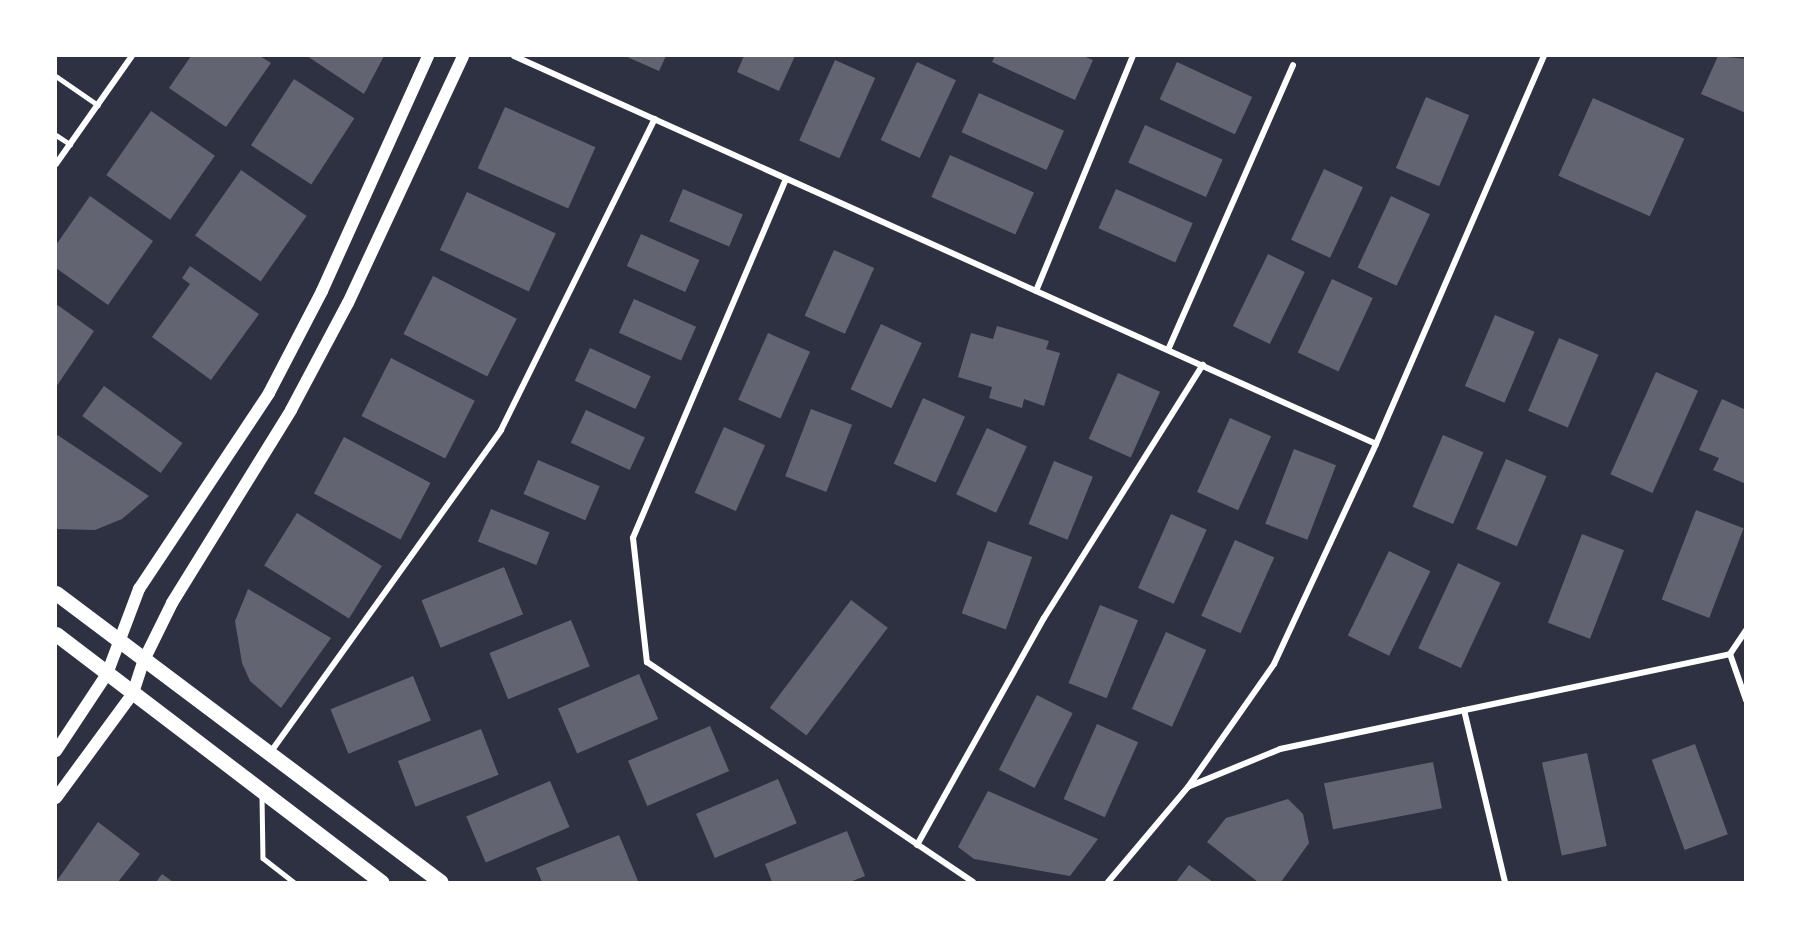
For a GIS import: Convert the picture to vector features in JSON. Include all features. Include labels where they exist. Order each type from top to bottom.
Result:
[{"type":"main road","points":[[56,750],[107,674],[139,589],[268,393],[322,291],[428,56]]},
{"type":"main road","points":[[56,798],[133,693],[143,662],[172,603],[291,410],[333,332],[463,56]]},
{"type":"main road","points":[[56,593],[143,662],[441,882]]},
{"type":"main road","points":[[56,634],[381,882]]},
{"type":"street","points":[[56,164],[132,56]]},
{"type":"street","points":[[514,56],[1376,444]]},
{"type":"street","points":[[1036,291],[1132,56]]},
{"type":"street","points":[[1108,882],[1188,787],[1274,664],[1376,444],[1544,56]]},
{"type":"street","points":[[1168,350],[1293,65]]},
{"type":"street","points":[[270,754],[501,429],[655,119]]},
{"type":"street","points":[[786,179],[633,538],[647,662],[973,882]]},
{"type":"street","points":[[917,845],[1044,618],[1203,365]]},
{"type":"street","points":[[1188,787],[1280,749],[1730,654],[1746,630]]},
{"type":"street","points":[[1730,654],[1746,700]]},
{"type":"street","points":[[1464,710],[1505,882]]},
{"type":"lane","points":[[56,76],[98,105]]},
{"type":"lane","points":[[56,135],[70,144]]},
{"type":"lane","points":[[262,792],[263,858],[294,882]]},
{"type":"building","points":[[191,56],[260,56],[271,63],[226,127],[169,88]]},
{"type":"building","points":[[307,56],[384,56],[364,94]]},
{"type":"building","points":[[625,56],[666,56],[659,71]]},
{"type":"building","points":[[744,56],[795,56],[779,91],[737,72]]},
{"type":"building","points":[[995,56],[1083,56],[1093,60],[1075,100],[992,62]]},
{"type":"building","points":[[1718,56],[1746,59],[1746,113],[1701,94]]},
{"type":"building","points":[[835,60],[875,78],[839,158],[799,140]]},
{"type":"building","points":[[917,62],[956,80],[920,158],[881,140]]},
{"type":"building","points":[[1177,62],[1252,97],[1235,134],[1160,99]]},
{"type":"building","points":[[294,79],[354,118],[311,184],[251,145]]},
{"type":"building","points":[[979,93],[1064,131],[1046,170],[962,132]]},
{"type":"building","points":[[1426,97],[1469,115],[1439,186],[1396,168]]},
{"type":"building","points":[[1593,98],[1684,139],[1650,216],[1558,176]]},
{"type":"building","points":[[505,107],[595,147],[568,208],[478,168]]},
{"type":"building","points":[[151,111],[215,156],[170,220],[106,175]]},
{"type":"building","points":[[1145,125],[1223,160],[1206,197],[1128,162]]},
{"type":"building","points":[[950,155],[1034,192],[1015,234],[931,197]]},
{"type":"building","points":[[1324,169],[1363,187],[1330,258],[1291,240]]},
{"type":"building","points":[[241,170],[307,216],[261,281],[195,236]]},
{"type":"building","points":[[683,189],[743,214],[729,247],[669,221]]},
{"type":"building","points":[[1116,189],[1193,223],[1175,262],[1099,228]]},
{"type":"building","points":[[467,192],[556,233],[529,291],[440,250]]},
{"type":"building","points":[[90,196],[153,241],[108,305],[56,268],[56,245]]},
{"type":"building","points":[[1391,196],[1430,214],[1397,286],[1358,268]]},
{"type":"building","points":[[641,234],[699,260],[685,292],[627,266]]},
{"type":"building","points":[[834,250],[874,268],[845,334],[805,316]]},
{"type":"building","points":[[1268,254],[1305,272],[1270,344],[1233,326]]},
{"type":"building","points":[[190,266],[259,314],[211,380],[152,337],[190,284],[182,278]]},
{"type":"building","points":[[433,276],[517,319],[487,377],[403,334]]},
{"type":"building","points":[[1332,279],[1373,298],[1339,371],[1298,352]]},
{"type":"building","points":[[634,299],[696,327],[681,360],[619,333]]},
{"type":"building","points":[[56,304],[94,331],[56,387]]},
{"type":"building","points":[[1495,315],[1535,332],[1504,403],[1465,386]]},
{"type":"building","points":[[881,324],[922,343],[891,408],[851,389]]},
{"type":"building","points":[[997,326],[1049,341],[1046,349],[1060,353],[1044,406],[1024,399],[1022,408],[989,398],[992,387],[958,377],[971,333],[993,339]]},
{"type":"building","points":[[768,333],[810,352],[780,418],[738,400]]},
{"type":"building","points":[[1559,338],[1599,355],[1568,428],[1528,411]]},
{"type":"building","points":[[590,348],[651,376],[636,409],[575,381]]},
{"type":"building","points":[[391,358],[475,401],[445,459],[361,416]]},
{"type":"building","points":[[1656,372],[1698,391],[1652,493],[1610,474]]},
{"type":"building","points":[[1118,373],[1160,392],[1131,457],[1089,439]]},
{"type":"building","points":[[104,386],[182,443],[161,473],[82,416]]},
{"type":"building","points":[[923,398],[965,417],[936,482],[894,464]]},
{"type":"building","points":[[1722,399],[1746,410],[1746,484],[1713,470],[1719,458],[1699,450]]},
{"type":"building","points":[[811,409],[852,425],[826,492],[785,476]]},
{"type":"building","points":[[586,410],[645,437],[630,470],[571,443]]},
{"type":"building","points":[[1230,418],[1271,436],[1238,510],[1197,492]]},
{"type":"building","points":[[724,427],[765,445],[736,511],[695,493]]},
{"type":"building","points":[[987,428],[1027,447],[996,513],[956,494]]},
{"type":"building","points":[[56,434],[149,496],[122,519],[95,530],[56,529]]},
{"type":"building","points":[[1443,435],[1484,452],[1453,524],[1413,507]]},
{"type":"building","points":[[344,437],[431,483],[400,540],[314,494]]},
{"type":"building","points":[[1294,449],[1336,465],[1307,540],[1265,524]]},
{"type":"building","points":[[1506,459],[1547,476],[1517,546],[1476,529]]},
{"type":"building","points":[[538,460],[600,486],[585,520],[524,494]]},
{"type":"building","points":[[1054,461],[1093,477],[1067,540],[1029,524]]},
{"type":"building","points":[[491,509],[549,533],[536,565],[478,541]]},
{"type":"building","points":[[1696,510],[1744,528],[1709,618],[1662,600]]},
{"type":"building","points":[[297,513],[382,566],[349,619],[264,566]]},
{"type":"building","points":[[1171,514],[1207,530],[1174,604],[1138,588]]},
{"type":"building","points":[[1582,534],[1624,550],[1590,639],[1548,623]]},
{"type":"building","points":[[1235,540],[1274,557],[1241,633],[1201,616]]},
{"type":"building","points":[[988,541],[1032,557],[1006,629],[962,613]]},
{"type":"building","points":[[1389,551],[1430,571],[1389,656],[1348,635]]},
{"type":"building","points":[[1458,563],[1501,583],[1461,668],[1418,648]]},
{"type":"building","points":[[504,567],[523,614],[441,648],[421,600]]},
{"type":"building","points":[[248,589],[331,638],[281,708],[250,681],[242,663],[235,621]]},
{"type":"building","points":[[851,600],[888,628],[806,735],[770,708]]},
{"type":"building","points":[[1100,605],[1138,620],[1107,698],[1069,683]]},
{"type":"building","points":[[571,620],[590,666],[508,699],[489,653]]},
{"type":"building","points":[[1166,632],[1206,650],[1172,727],[1132,709]]},
{"type":"building","points":[[639,674],[658,719],[577,753],[558,708]]},
{"type":"building","points":[[413,676],[431,721],[348,754],[330,709]]},
{"type":"building","points":[[1037,695],[1073,713],[1035,788],[999,770]]},
{"type":"building","points":[[1097,724],[1138,742],[1105,817],[1064,799]]},
{"type":"building","points":[[710,726],[729,771],[647,806],[628,761]]},
{"type":"building","points":[[481,729],[499,775],[415,807],[398,761]]},
{"type":"building","points":[[1695,744],[1728,834],[1685,850],[1652,760]]},
{"type":"building","points":[[1587,753],[1607,846],[1562,855],[1542,763]]},
{"type":"building","points":[[1433,762],[1442,808],[1333,829],[1324,783]]},
{"type":"building","points":[[778,779],[797,823],[715,858],[696,814]]},
{"type":"building","points":[[550,781],[570,827],[486,863],[466,817]]},
{"type":"building","points":[[988,791],[1098,839],[1070,876],[974,859],[958,847]]},
{"type":"building","points":[[1288,799],[1303,814],[1309,843],[1281,882],[1258,882],[1207,842],[1226,818]]},
{"type":"building","points":[[98,822],[140,854],[118,882],[56,882]]},
{"type":"building","points":[[847,831],[865,876],[850,882],[772,882],[765,864]]},
{"type":"building","points":[[619,835],[638,881],[542,882],[536,868]]},
{"type":"building","points":[[1189,865],[1213,882],[1176,882]]},
{"type":"building","points":[[162,874],[173,882],[156,882]]}]
